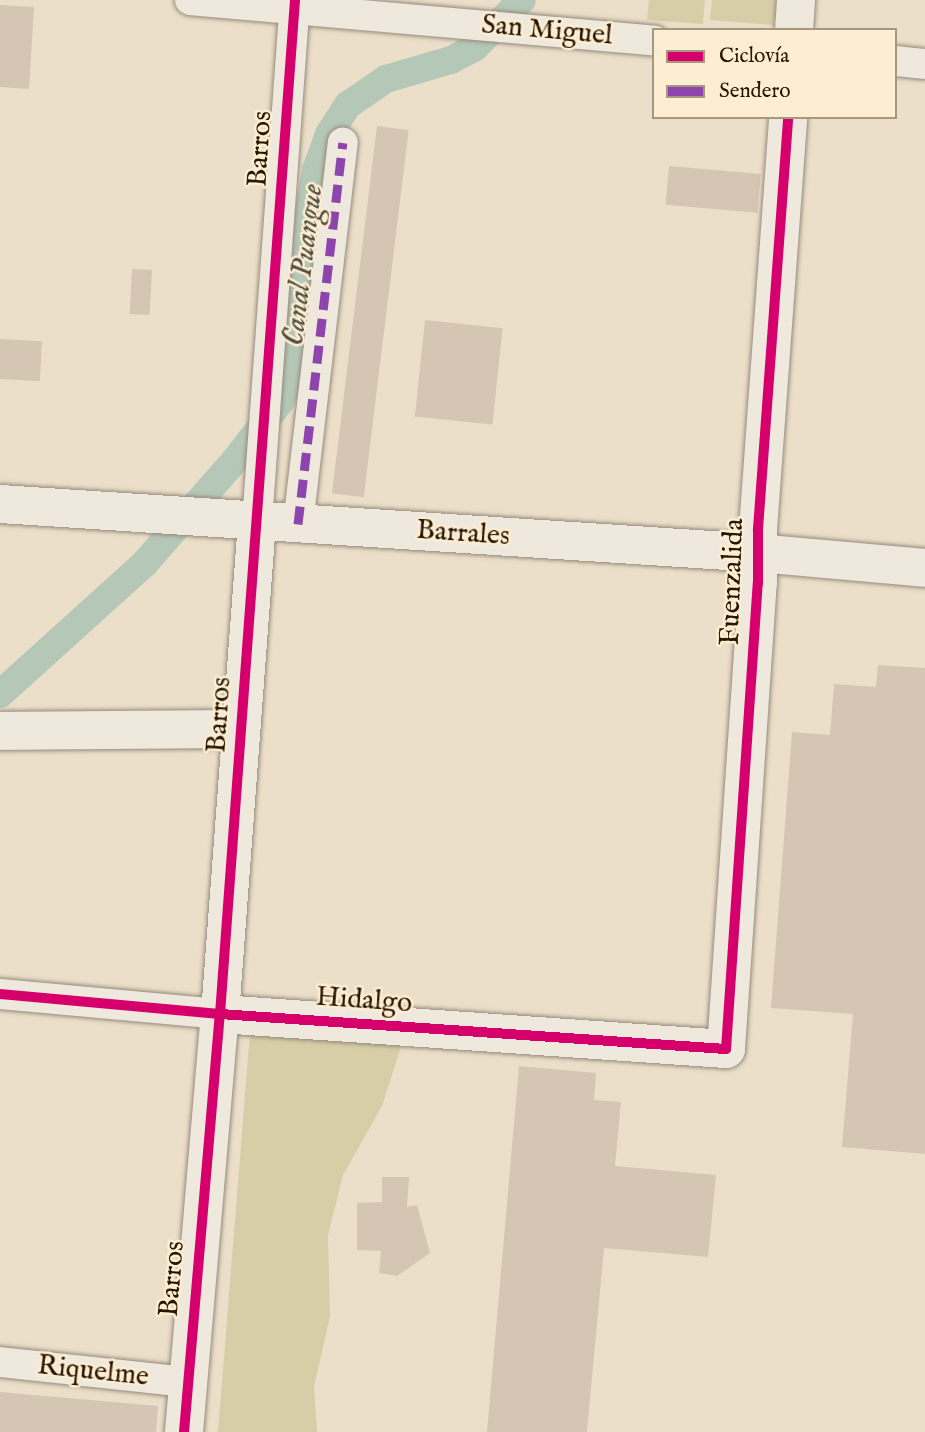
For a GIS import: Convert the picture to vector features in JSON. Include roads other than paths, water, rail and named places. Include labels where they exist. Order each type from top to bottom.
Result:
[{"type":"street","name":"San Miguel","points":[[190,0],[295,5],[652,41]]},
{"type":"street","points":[[794,28],[796,0]]},
{"type":"street","name":"Barros","points":[[184,1432],[186,1382],[220,1014],[295,5]]},
{"type":"street","points":[[897,61],[925,64]]},
{"type":"street","name":"Fuenzalida","points":[[726,1049],[788,119]]},
{"type":"street","points":[[298,524],[343,143]]},
{"type":"street","name":"Barrales","points":[[0,504],[758,552],[925,568]]},
{"type":"street","points":[[0,731],[241,729]]},
{"type":"street","name":"Hidalgo","points":[[0,994],[220,1014],[726,1049]]},
{"type":"street","name":"Riquelme","points":[[0,1362],[186,1382]]},
{"type":"waterway","name":"Canal Puangue","points":[[0,694],[145,563],[236,459],[280,402],[291,375],[300,336],[309,212],[316,170],[329,134],[348,105],[386,79],[451,60],[475,47],[522,0]]}]
